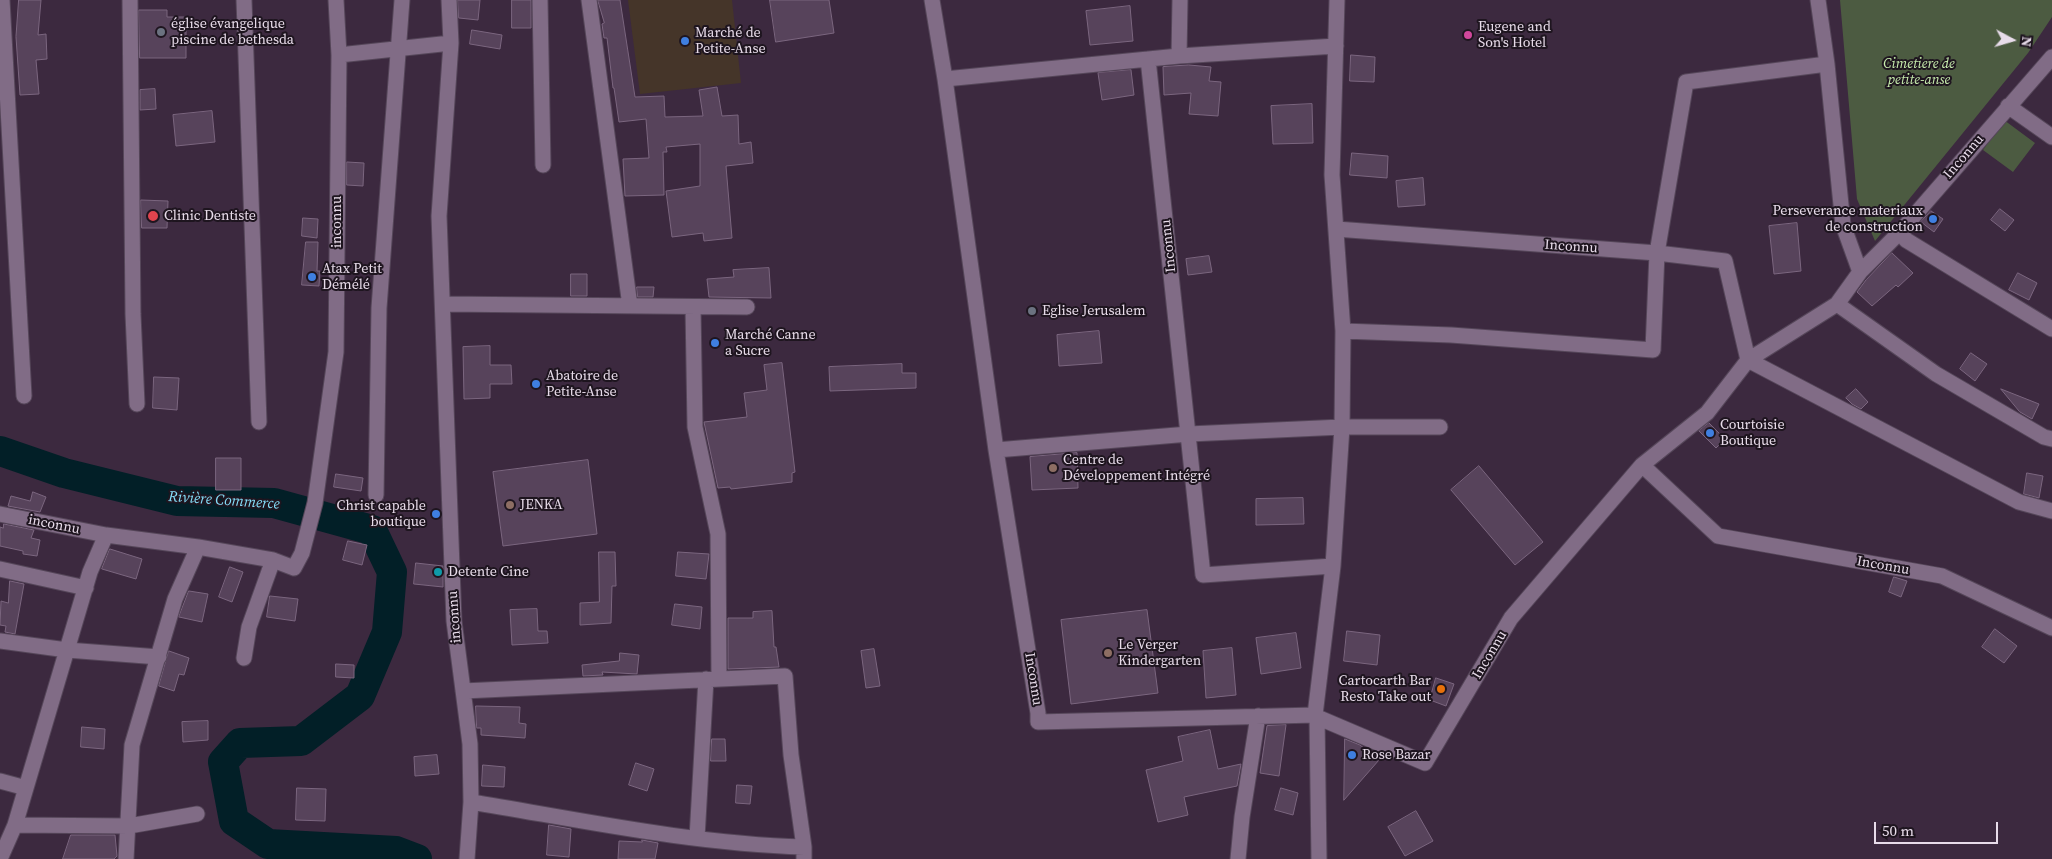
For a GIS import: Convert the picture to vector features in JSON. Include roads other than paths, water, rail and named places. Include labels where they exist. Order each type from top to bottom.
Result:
[{"type":"street","points":[[2,0],[4,107],[24,396]]},
{"type":"street","points":[[130,0],[133,314],[137,404]]},
{"type":"street","points":[[244,0],[259,422]]},
{"type":"street","name":"inconnu","points":[[0,514],[106,535],[198,547],[273,560],[294,568],[302,553],[315,503],[336,352],[338,55],[336,0]]},
{"type":"street","points":[[376,495],[379,308],[402,0]]},
{"type":"street","name":"inconnu","points":[[449,0],[451,43],[439,216],[454,621],[470,744],[471,802],[467,859]]},
{"type":"street","points":[[540,0],[543,165]]},
{"type":"street","points":[[589,0],[630,306]]},
{"type":"street","name":"Inconnu","points":[[932,0],[945,79],[996,450],[1038,722],[1316,716],[1425,763],[1511,618],[1642,465],[1707,412],[1748,360],[1837,304],[1860,272],[1900,232],[2052,56]]},
{"type":"street","points":[[1180,0],[1180,56]]},
{"type":"street","points":[[1319,859],[1316,716],[1332,566],[1342,427],[1343,331],[1332,175],[1337,0]]},
{"type":"street","points":[[1818,0],[1827,64],[1843,225],[1860,272]]},
{"type":"street","points":[[338,55],[451,43]]},
{"type":"street","points":[[945,79],[1180,56],[1336,46]]},
{"type":"street","name":"Inconnu","points":[[1148,59],[1190,434],[1203,575],[1332,566]]},
{"type":"street","points":[[1343,331],[1451,335],[1652,350],[1657,254],[1686,82],[1827,64]]},
{"type":"street","points":[[2008,106],[2052,137]]},
{"type":"street","name":"Inconnu","points":[[1336,229],[1725,261],[1748,360]]},
{"type":"street","points":[[1900,232],[1906,240],[2052,329]]},
{"type":"street","points":[[443,304],[747,308]]},
{"type":"street","points":[[1837,304],[1936,374],[2044,437],[2052,439]]},
{"type":"street","points":[[693,307],[695,427],[718,534],[713,679],[697,838]]},
{"type":"street","points":[[1748,360],[2019,502],[2052,511]]},
{"type":"street","points":[[996,450],[1190,434],[1342,427],[1440,427]]},
{"type":"street","name":"Inconnu","points":[[1642,465],[1718,536],[1942,576],[2052,628]]},
{"type":"street","points":[[0,859],[15,824],[86,588],[106,535]]},
{"type":"street","points":[[126,859],[132,745],[175,599],[198,547]]},
{"type":"street","points":[[244,658],[249,628],[273,560]]},
{"type":"street","points":[[0,569],[86,588]]},
{"type":"street","points":[[0,641],[67,650],[159,657]]},
{"type":"street","points":[[463,690],[785,676],[791,755],[804,853],[471,802]]},
{"type":"street","points":[[1238,859],[1242,817],[1258,716]]},
{"type":"street","points":[[0,781],[26,788]]},
{"type":"street","points":[[15,824],[129,826],[197,814]]},
{"type":"waterway","name":"Rivière Commerce","points":[[0,451],[64,473],[177,501],[274,503],[372,530],[392,572],[387,632],[360,696],[301,741],[240,743],[223,762],[234,821],[268,844],[396,851],[417,859]]},
{"type":"place","name":"église évangelique piscine de bethesda","points":[[161,32]]},
{"type":"place","name":"Eugene and Son's Hotel","points":[[1468,35]]},
{"type":"place","name":"Marché de Petite-Anse","points":[[685,41]]},
{"type":"place","name":"Clinic Dentiste","points":[[153,216]]},
{"type":"place","name":"Perseverance materiaux de construction","points":[[1933,219]]},
{"type":"place","name":"Atax Petit Démélé","points":[[312,277]]},
{"type":"place","name":"Eglise Jerusalem","points":[[1032,311]]},
{"type":"place","name":"Marché Canne a Sucre","points":[[715,343]]},
{"type":"place","name":"Abatoire de Petite-Anse","points":[[536,384]]},
{"type":"place","name":"Courtoisie Boutique","points":[[1710,433]]},
{"type":"place","name":"Centre de Développement Intégré","points":[[1053,468]]},
{"type":"place","name":"JENKA","points":[[510,505]]},
{"type":"place","name":"Christ capable boutique","points":[[436,514]]},
{"type":"place","name":"Detente Cine","points":[[438,572]]},
{"type":"place","name":"Le Verger Kindergarten","points":[[1108,653]]},
{"type":"place","name":"Cartocarth Bar Resto Take out","points":[[1441,689]]},
{"type":"place","name":"Rose Bazar","points":[[1352,755]]},
{"type":"park label","name":"Cimetiere de petite-anse","points":[[1919,72]]}]
